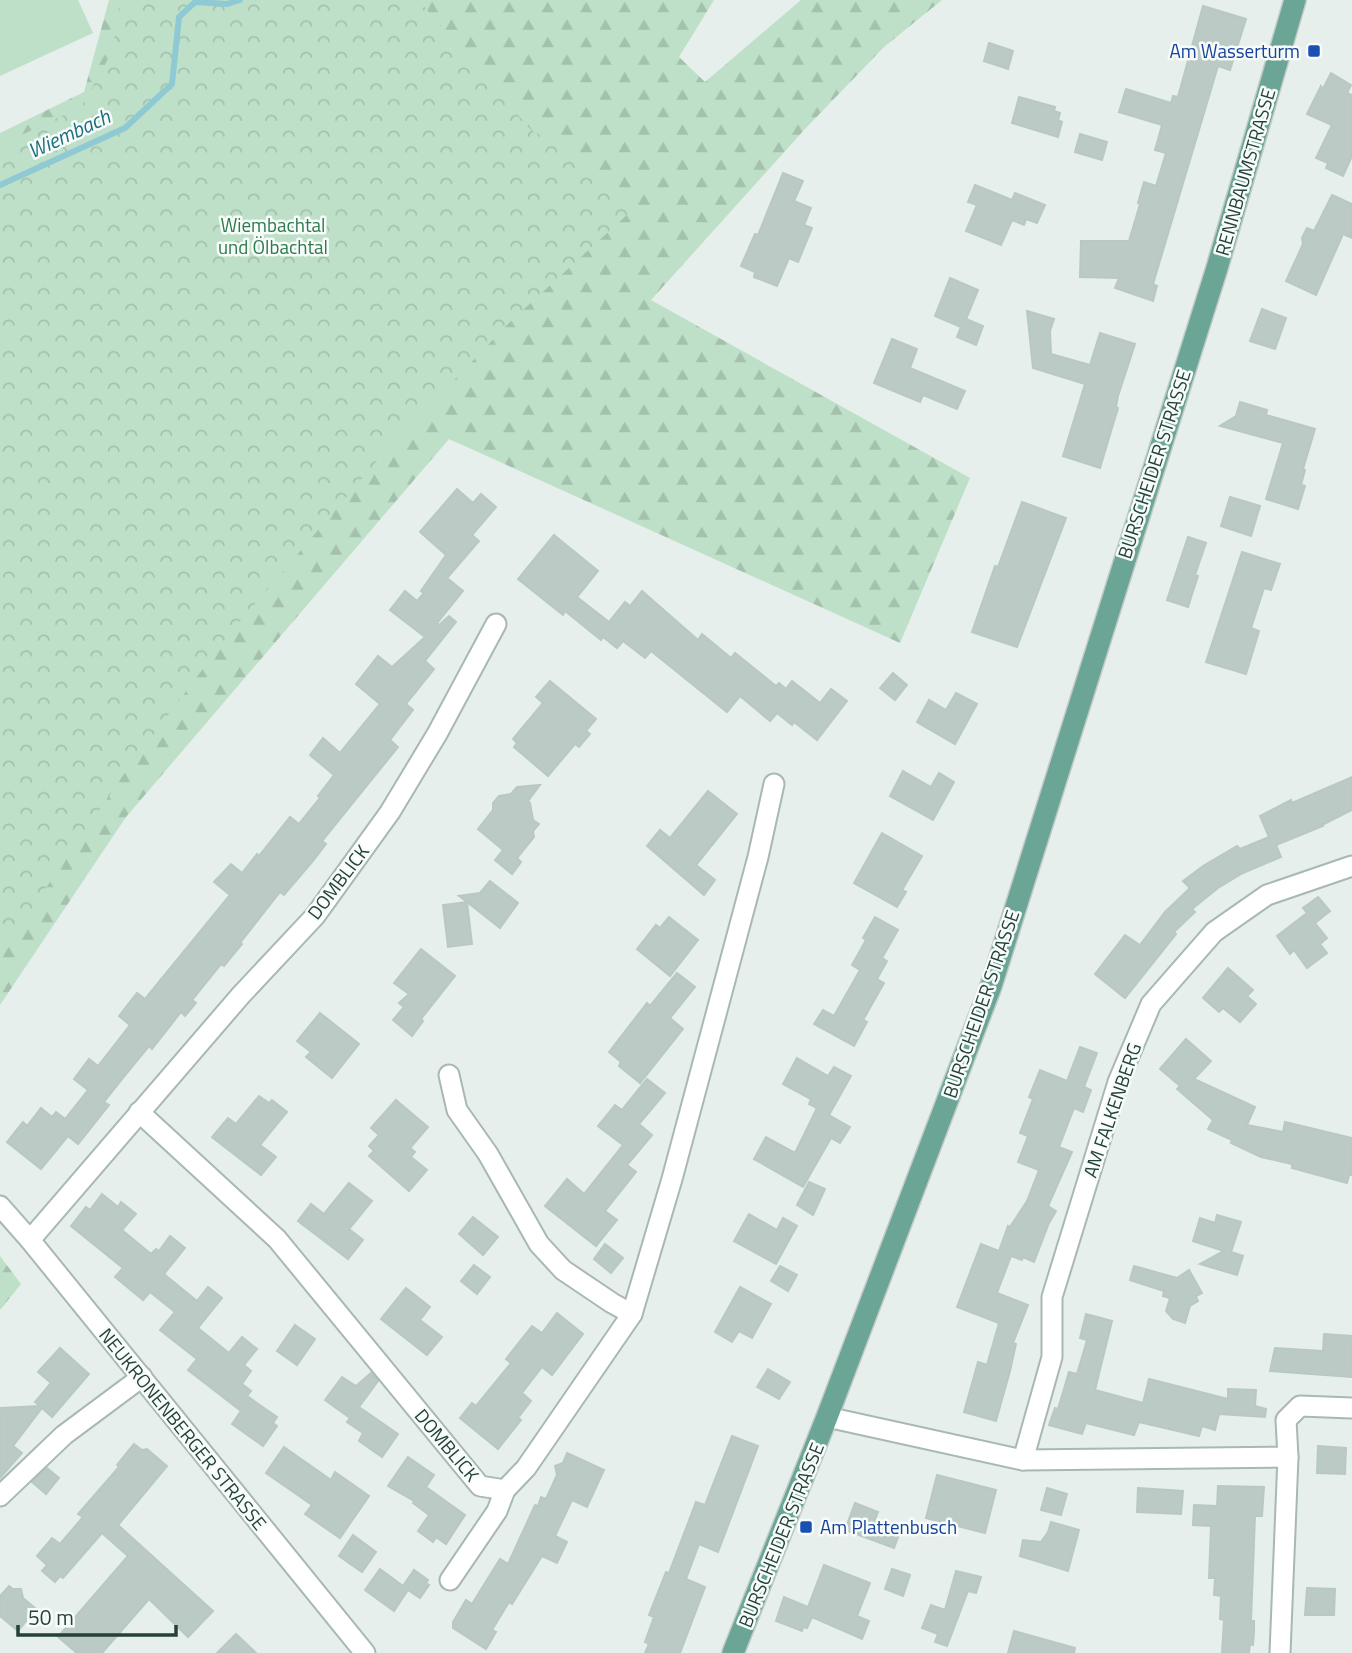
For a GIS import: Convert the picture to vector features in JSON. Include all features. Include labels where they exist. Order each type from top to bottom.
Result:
[{"type":"main road","name":"RENNBAUMSTRASSE","points":[[1193,343],[1295,0]]},
{"type":"main road","name":"BURSCHEIDER STRASSE","points":[[733,1653],[828,1417],[991,986],[1193,343]]},
{"type":"street","name":"DOMBLICK","points":[[30,1240],[139,1112],[315,916],[383,823],[437,734],[496,624]]},
{"type":"street","name":"DOMBLICK","points":[[450,1580],[498,1511],[505,1490],[526,1468],[632,1314],[672,1179],[754,870],[774,784]]},
{"type":"street","name":"AM FALKENBERG","points":[[1023,1460],[1052,1357],[1052,1297],[1118,1082],[1152,1004],[1214,932],[1267,895],[1352,866]]},
{"type":"street","points":[[449,1074],[457,1110],[488,1154],[538,1244],[563,1269],[632,1314]]},
{"type":"street","name":"DOMBLICK","points":[[139,1112],[277,1239],[480,1486],[505,1490]]},
{"type":"street","name":"NEUKRONENBERGER STRASSE","points":[[0,1206],[365,1653]]},
{"type":"street","points":[[0,1496],[64,1435],[142,1377]]},
{"type":"street","points":[[1280,1653],[1288,1457],[1286,1420],[1300,1406],[1352,1408]]},
{"type":"street","points":[[828,1417],[1023,1460],[1288,1457]]},
{"type":"green space","points":[[0,0],[78,0],[93,33],[0,76]]},
{"type":"green space","name":"Wiembachtal und Ölbachtal","points":[[109,0],[714,0],[679,57],[705,82],[801,0],[942,0],[884,47],[805,129],[651,300],[970,478],[900,643],[449,439],[126,817],[0,1005],[0,133],[84,92]]},
{"type":"green space","name":"Wiembachtal und Ölbachtal","points":[[120,0],[423,0],[421,3],[532,131],[571,150],[629,213],[511,321],[383,454],[226,638],[124,774],[0,955],[0,145],[81,107],[112,52]]},
{"type":"green space","points":[[0,1256],[21,1284],[0,1310]]},
{"type":"building","points":[[1203,6],[1246,19],[1230,70],[1218,66],[1153,284],[1157,286],[1153,301],[1115,288],[1119,278],[1080,277],[1081,241],[1129,241],[1144,182],[1156,186],[1166,153],[1155,150],[1162,125],[1119,112],[1126,89],[1171,103],[1173,96],[1178,97]]},
{"type":"building","points":[[989,43],[1013,51],[1008,69],[984,61]]},
{"type":"building","points":[[1331,73],[1351,85],[1347,93],[1352,95],[1352,156],[1343,176],[1326,168],[1328,163],[1316,158],[1332,125],[1307,114]]},
{"type":"building","points":[[1019,97],[1055,107],[1054,111],[1060,113],[1058,120],[1062,122],[1058,137],[1012,123]]},
{"type":"building","points":[[1080,134],[1107,142],[1102,160],[1075,152]]},
{"type":"building","points":[[783,173],[803,181],[794,201],[811,208],[804,225],[812,228],[798,262],[789,258],[777,286],[754,277],[755,272],[741,266],[755,234],[758,235]]},
{"type":"building","points":[[975,185],[1012,200],[1015,193],[1045,205],[1037,223],[1026,219],[1024,225],[1012,220],[1001,245],[966,231],[977,205],[968,202]]},
{"type":"building","points":[[1332,195],[1352,204],[1352,238],[1343,234],[1316,295],[1286,281],[1303,244],[1302,238],[1307,228],[1314,231]]},
{"type":"building","points":[[950,278],[978,290],[966,319],[983,326],[976,345],[957,337],[961,327],[935,316]]},
{"type":"building","points":[[1262,309],[1286,318],[1275,349],[1250,341]]},
{"type":"building","points":[[1027,311],[1054,319],[1050,331],[1051,354],[1090,365],[1100,333],[1135,344],[1118,396],[1118,408],[1100,468],[1063,456],[1085,384],[1033,368]]},
{"type":"building","points":[[892,339],[917,349],[910,368],[965,391],[957,409],[923,395],[920,402],[874,383]]},
{"type":"building","points":[[1240,402],[1267,410],[1266,415],[1315,429],[1303,469],[1305,470],[1301,485],[1305,486],[1298,509],[1266,499],[1283,443],[1220,426],[1236,416]]},
{"type":"building","points":[[457,489],[473,503],[481,494],[496,507],[472,535],[479,541],[447,578],[463,591],[437,623],[439,625],[449,616],[456,622],[425,661],[434,669],[406,704],[413,710],[390,740],[398,747],[322,841],[326,844],[312,862],[284,895],[280,892],[240,943],[242,944],[224,966],[221,964],[192,1000],[196,1003],[185,1016],[181,1012],[152,1049],[149,1046],[122,1079],[104,1102],[109,1105],[78,1144],[68,1136],[41,1169],[7,1142],[23,1122],[27,1126],[41,1108],[52,1117],[56,1112],[65,1119],[88,1090],[74,1079],[89,1059],[98,1066],[130,1025],[119,1016],[137,993],[145,999],[230,895],[214,882],[231,864],[242,873],[290,817],[299,824],[320,798],[318,796],[334,775],[310,755],[323,738],[340,753],[380,704],[356,684],[378,656],[392,667],[425,637],[390,610],[405,591],[417,601],[446,555],[420,532]]},
{"type":"building","points":[[1230,497],[1260,506],[1251,536],[1221,526]]},
{"type":"building","points":[[1022,502],[1066,518],[1017,647],[972,632],[995,566],[998,567]]},
{"type":"building","points":[[554,535],[598,571],[577,597],[609,622],[625,602],[630,606],[642,591],[698,640],[702,634],[731,658],[735,653],[776,686],[779,683],[786,689],[792,681],[820,703],[831,689],[847,701],[817,740],[777,713],[770,721],[740,696],[727,712],[651,651],[645,658],[623,641],[617,648],[603,637],[601,640],[565,611],[563,615],[518,579]]},
{"type":"building","points":[[1188,537],[1206,543],[1188,607],[1167,600]]},
{"type":"building","points":[[1242,552],[1280,564],[1271,590],[1264,588],[1251,628],[1259,631],[1246,674],[1206,662]]},
{"type":"building","points":[[893,673],[907,685],[895,700],[880,688]]},
{"type":"building","points":[[550,681],[596,719],[586,731],[590,734],[579,747],[575,744],[548,776],[514,747],[517,743],[513,739],[543,703],[536,697]]},
{"type":"building","points":[[956,693],[977,704],[955,744],[917,722],[929,700],[946,710]]},
{"type":"building","points":[[903,771],[931,787],[939,773],[954,782],[933,820],[890,796]]},
{"type":"building","points":[[1352,777],[1352,810],[1323,826],[1276,845],[1281,857],[1243,873],[1218,888],[1192,909],[1195,912],[1174,932],[1176,934],[1125,998],[1095,974],[1125,935],[1140,945],[1165,912],[1190,888],[1183,881],[1237,846],[1240,849],[1269,837],[1260,816],[1291,800],[1292,803]]},
{"type":"building","points":[[540,785],[528,801],[533,820],[539,824],[533,831],[534,837],[517,858],[521,862],[512,874],[495,860],[503,850],[478,829],[493,810],[493,803],[499,796],[511,794],[517,787]]},
{"type":"building","points":[[708,791],[737,814],[696,865],[715,880],[704,895],[647,846],[660,830],[670,838]]},
{"type":"building","points":[[882,833],[922,856],[902,890],[906,892],[897,907],[854,883]]},
{"type":"building","points":[[490,881],[518,903],[500,928],[459,896],[480,893]]},
{"type":"building","points":[[1318,897],[1330,911],[1315,923],[1327,938],[1320,944],[1327,953],[1307,968],[1294,950],[1290,954],[1277,936],[1307,913],[1303,908]]},
{"type":"building","points":[[467,902],[472,944],[448,947],[443,905]]},
{"type":"building","points":[[669,917],[698,940],[670,976],[637,949],[656,925],[660,928]]},
{"type":"building","points":[[875,917],[898,930],[882,958],[887,961],[877,979],[884,983],[863,1020],[867,1022],[854,1046],[814,1024],[823,1010],[834,1016],[860,970],[852,965]]},
{"type":"building","points":[[421,949],[455,976],[421,1019],[423,1021],[412,1036],[393,1020],[404,1007],[399,1003],[409,994],[394,983]]},
{"type":"building","points":[[1228,968],[1253,990],[1247,996],[1256,1004],[1240,1022],[1223,1008],[1219,1012],[1203,998]]},
{"type":"building","points":[[677,973],[695,987],[670,1018],[683,1029],[640,1083],[619,1066],[621,1062],[609,1052],[647,1003],[650,1006]]},
{"type":"building","points":[[320,1013],[359,1044],[332,1078],[306,1057],[311,1052],[297,1041]]},
{"type":"building","points":[[1186,1039],[1211,1061],[1194,1079],[1255,1107],[1247,1125],[1283,1132],[1285,1122],[1352,1138],[1352,1175],[1349,1175],[1347,1183],[1292,1168],[1292,1164],[1261,1157],[1208,1129],[1213,1120],[1177,1089],[1180,1086],[1160,1069]]},
{"type":"building","points":[[1080,1047],[1097,1053],[1084,1087],[1091,1090],[1083,1112],[1074,1108],[1059,1147],[1072,1152],[1048,1206],[1056,1211],[1034,1262],[1011,1256],[997,1293],[1028,1305],[1013,1343],[1016,1344],[996,1421],[964,1412],[978,1362],[987,1365],[999,1323],[957,1307],[981,1244],[999,1251],[1008,1226],[1010,1227],[1027,1201],[1039,1170],[1018,1162],[1028,1136],[1020,1133],[1033,1099],[1029,1097],[1040,1070],[1067,1081]]},
{"type":"building","points":[[797,1058],[828,1076],[834,1067],[851,1076],[829,1115],[850,1127],[840,1143],[831,1138],[803,1187],[754,1159],[766,1137],[795,1153],[817,1108],[809,1104],[811,1099],[783,1084]]},
{"type":"building","points":[[647,1079],[665,1093],[639,1124],[652,1135],[627,1165],[636,1172],[605,1211],[617,1220],[596,1246],[545,1206],[567,1179],[584,1194],[623,1145],[598,1126],[615,1105],[622,1110]]},
{"type":"building","points":[[259,1096],[269,1103],[272,1100],[287,1112],[260,1145],[276,1157],[261,1175],[212,1137],[228,1118],[236,1124]]},
{"type":"building","points":[[396,1100],[428,1127],[410,1148],[415,1152],[411,1157],[427,1170],[409,1191],[369,1156],[374,1151],[369,1146],[379,1135],[371,1128]]},
{"type":"building","points":[[809,1182],[825,1189],[813,1215],[797,1205]]},
{"type":"building","points":[[349,1183],[372,1201],[349,1229],[363,1240],[348,1259],[298,1221],[311,1204],[324,1214]]},
{"type":"building","points":[[102,1194],[118,1207],[121,1202],[136,1214],[122,1230],[151,1254],[156,1249],[159,1251],[170,1236],[185,1248],[164,1274],[197,1301],[208,1287],[222,1298],[198,1328],[229,1353],[242,1337],[257,1349],[244,1365],[251,1371],[242,1384],[251,1391],[247,1396],[277,1417],[273,1423],[277,1426],[263,1446],[232,1424],[241,1411],[188,1370],[197,1359],[160,1330],[175,1312],[150,1292],[143,1300],[115,1277],[123,1268],[71,1226],[86,1207],[90,1210]]},
{"type":"building","points":[[749,1214],[777,1230],[783,1218],[797,1226],[776,1264],[734,1241]]},
{"type":"building","points":[[1217,1215],[1241,1222],[1231,1252],[1243,1256],[1237,1275],[1200,1264],[1224,1251],[1193,1241],[1200,1218],[1215,1223]]},
{"type":"building","points":[[473,1217],[498,1237],[483,1255],[459,1234]]},
{"type":"building","points":[[605,1244],[623,1258],[611,1273],[594,1259]]},
{"type":"building","points":[[474,1265],[490,1277],[477,1294],[461,1281]]},
{"type":"building","points":[[780,1266],[797,1275],[788,1291],[771,1281]]},
{"type":"building","points":[[1134,1266],[1177,1278],[1189,1270],[1202,1293],[1196,1296],[1198,1301],[1190,1306],[1185,1323],[1173,1319],[1166,1311],[1170,1298],[1163,1296],[1164,1291],[1130,1280]]},
{"type":"building","points":[[740,1287],[771,1304],[752,1338],[739,1331],[732,1342],[715,1332]]},
{"type":"building","points":[[406,1288],[430,1307],[420,1320],[442,1337],[427,1355],[381,1319]]},
{"type":"building","points":[[557,1313],[583,1334],[552,1375],[542,1367],[522,1393],[531,1401],[518,1418],[521,1420],[498,1449],[460,1418],[472,1403],[476,1406],[511,1363],[506,1359],[532,1326],[542,1333]]},
{"type":"building","points":[[1086,1314],[1112,1321],[1095,1390],[1143,1403],[1149,1379],[1228,1399],[1228,1389],[1256,1390],[1255,1406],[1266,1409],[1265,1417],[1219,1414],[1215,1430],[1202,1426],[1199,1436],[1139,1422],[1134,1435],[1086,1423],[1082,1434],[1049,1425],[1055,1408],[1058,1409],[1069,1372],[1077,1374],[1087,1340],[1080,1338]]},
{"type":"building","points":[[295,1325],[315,1339],[297,1365],[277,1351]]},
{"type":"building","points":[[1324,1334],[1352,1336],[1352,1377],[1270,1371],[1275,1348],[1323,1351]]},
{"type":"building","points":[[60,1348],[89,1374],[52,1417],[42,1408],[13,1446],[22,1453],[0,1478],[0,1408],[40,1406],[35,1402],[51,1383],[38,1372]]},
{"type":"building","points":[[768,1369],[790,1382],[779,1399],[757,1387]]},
{"type":"building","points":[[371,1373],[378,1381],[359,1407],[398,1434],[382,1457],[359,1441],[363,1433],[347,1422],[350,1418],[325,1400],[342,1377],[356,1386]]},
{"type":"building","points":[[732,1436],[758,1446],[718,1552],[699,1544],[686,1579],[705,1587],[680,1653],[645,1653],[649,1644],[645,1642],[654,1617],[649,1615],[666,1572],[669,1573],[696,1502],[705,1505]]},
{"type":"building","points":[[134,1444],[142,1450],[147,1449],[167,1466],[118,1525],[213,1611],[188,1637],[149,1599],[102,1653],[77,1653],[58,1637],[128,1556],[102,1533],[63,1578],[60,1576],[55,1582],[42,1571],[47,1565],[37,1556],[52,1538],[60,1544],[83,1517],[78,1514],[119,1467],[117,1465]]},
{"type":"building","points":[[1318,1446],[1346,1448],[1345,1474],[1317,1473]]},
{"type":"building","points":[[284,1447],[331,1480],[335,1472],[369,1496],[340,1538],[305,1514],[312,1505],[266,1473]]},
{"type":"building","points":[[567,1453],[604,1470],[587,1507],[572,1500],[555,1536],[567,1542],[557,1563],[542,1556],[492,1630],[496,1632],[486,1649],[453,1628],[453,1622],[466,1600],[472,1604],[500,1559],[508,1564],[535,1505],[538,1506],[541,1497],[546,1499],[557,1475],[555,1466],[563,1463]]},
{"type":"building","points":[[408,1457],[434,1475],[426,1487],[465,1515],[446,1544],[436,1537],[433,1542],[418,1531],[429,1515],[413,1503],[414,1501],[388,1486]]},
{"type":"building","points":[[47,1468],[59,1478],[46,1494],[32,1482]]},
{"type":"building","points":[[937,1475],[996,1490],[985,1533],[926,1518]]},
{"type":"building","points":[[1218,1486],[1264,1487],[1262,1516],[1255,1516],[1251,1621],[1254,1621],[1254,1631],[1253,1645],[1250,1644],[1249,1653],[1222,1653],[1224,1620],[1220,1619],[1221,1596],[1214,1595],[1215,1578],[1209,1578],[1211,1526],[1193,1525],[1194,1505],[1217,1506]]},
{"type":"building","points":[[1047,1488],[1067,1494],[1061,1515],[1041,1510]]},
{"type":"building","points":[[1138,1488],[1183,1491],[1181,1514],[1137,1512]]},
{"type":"building","points":[[855,1503],[878,1512],[874,1522],[900,1532],[894,1548],[845,1530]]},
{"type":"building","points":[[1051,1522],[1079,1530],[1068,1571],[1020,1556],[1023,1540],[1041,1542]]},
{"type":"building","points":[[353,1535],[376,1552],[362,1572],[339,1556]]},
{"type":"building","points":[[824,1565],[870,1583],[857,1616],[869,1621],[862,1639],[812,1617],[807,1628],[803,1627],[802,1631],[776,1621],[784,1597],[808,1607]]},
{"type":"building","points":[[380,1569],[403,1586],[414,1570],[428,1580],[426,1583],[429,1585],[420,1598],[408,1590],[394,1611],[365,1590]]},
{"type":"building","points":[[892,1569],[910,1575],[903,1596],[885,1589]]},
{"type":"building","points":[[956,1571],[981,1577],[976,1593],[968,1591],[947,1646],[935,1642],[938,1634],[922,1628],[931,1605],[945,1610]]},
{"type":"building","points":[[9,1586],[21,1589],[23,1598],[36,1609],[18,1631],[0,1616],[0,1596]]},
{"type":"building","points":[[1307,1588],[1335,1589],[1334,1615],[1305,1615]]},
{"type":"building","points":[[1014,1631],[1075,1648],[1074,1653],[1008,1653]]},
{"type":"building","points":[[236,1634],[256,1653],[217,1653]]},
{"type":"waterway","name":"Wiembach","points":[[0,185],[125,128],[172,84],[179,17],[195,2],[227,4],[240,0]]},
{"type":"place","name":"Am Wasserturm","points":[[1314,51]]},
{"type":"place","name":"Am Plattenbusch","points":[[806,1527]]}]
